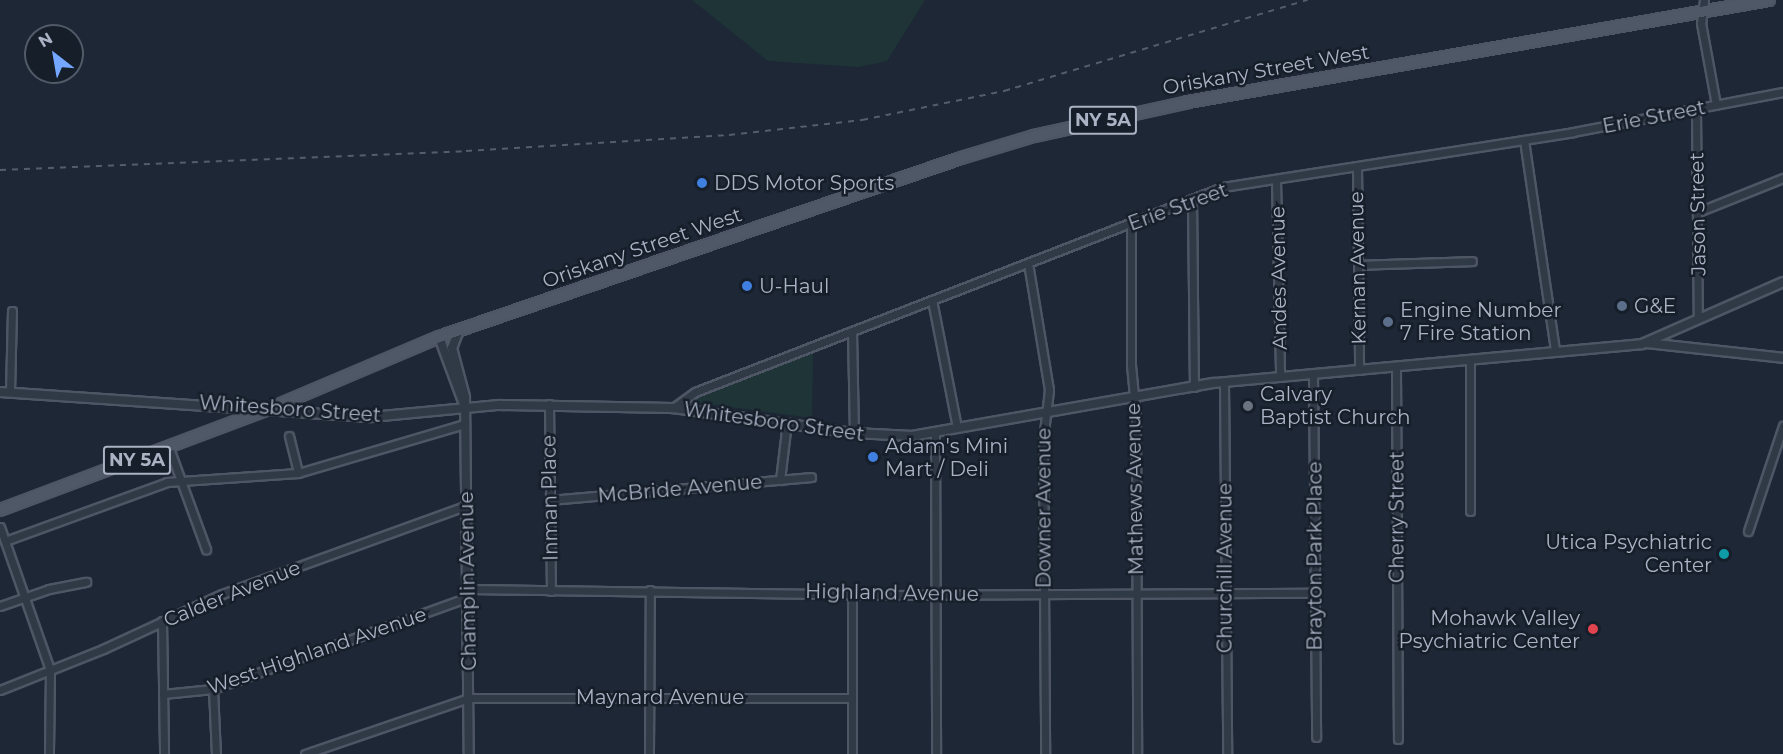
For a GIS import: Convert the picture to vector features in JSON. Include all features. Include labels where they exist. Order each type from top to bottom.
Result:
[{"type":"main road","name":"Oriskany Street West","points":[[274,407],[439,337],[961,158],[1034,136],[1188,102],[1703,9],[1769,0]]},
{"type":"main road","name":"NY 5A","points":[[0,510],[274,407]]},
{"type":"street","points":[[1703,9],[1716,105]]},
{"type":"street","name":"Erie Street","points":[[673,408],[695,392],[1223,187],[1524,140],[1783,93]]},
{"type":"street","name":"Jason Street","points":[[1696,109],[1698,318]]},
{"type":"street","points":[[1524,140],[1555,351]]},
{"type":"street","name":"Kernan Avenue","points":[[1357,166],[1359,370]]},
{"type":"street","points":[[1698,212],[1783,178]]},
{"type":"street","name":"Andes Avenue","points":[[1276,179],[1281,377]]},
{"type":"street","points":[[1192,199],[1194,387]]},
{"type":"street","name":"Mathews Avenue","points":[[1131,224],[1137,593],[1137,754]]},
{"type":"street","points":[[1358,265],[1472,261]]},
{"type":"street","name":"Downer Avenue","points":[[1028,263],[1049,390],[1045,410],[1045,754]]},
{"type":"street","name":"Whitesboro Street","points":[[0,392],[274,407],[371,417],[465,408],[549,404],[673,408],[854,433],[898,436],[1045,410],[1224,383],[1642,344],[1783,282]]},
{"type":"street","points":[[932,300],[957,427]]},
{"type":"street","points":[[10,392],[12,311]]},
{"type":"street","name":"Champlin Avenue","points":[[459,330],[452,348],[465,408],[468,505],[469,754]]},
{"type":"street","points":[[852,331],[854,433]]},
{"type":"street","name":"Champlin Avenue","points":[[439,337],[465,408]]},
{"type":"street","points":[[1642,344],[1783,358]]},
{"type":"street","points":[[1470,359],[1470,511]]},
{"type":"street","name":"Cherry Street","points":[[1396,367],[1398,739]]},
{"type":"street","name":"Brayton Park Place","points":[[1313,374],[1316,737]]},
{"type":"street","name":"Churchill Avenue","points":[[1224,383],[1227,754]]},
{"type":"street","name":"Inman Place","points":[[549,404],[551,591]]},
{"type":"street","points":[[780,480],[787,422]]},
{"type":"street","points":[[4,541],[123,495],[180,480],[298,472],[465,424]]},
{"type":"street","points":[[1748,531],[1783,426]]},
{"type":"street","points":[[935,431],[936,754]]},
{"type":"street","points":[[289,436],[298,472]]},
{"type":"street","points":[[169,448],[206,549]]},
{"type":"street","name":"McBride Avenue","points":[[550,500],[811,477]]},
{"type":"street","name":"Calder Avenue","points":[[0,690],[222,594],[468,505]]},
{"type":"street","points":[[0,527],[50,670],[50,754]]},
{"type":"street","points":[[0,606],[86,582]]},
{"type":"street","points":[[649,754],[650,591]]},
{"type":"street","name":"Highland Avenue","points":[[469,593],[650,591],[936,595],[1314,593]]},
{"type":"street","name":"West Highland Avenue","points":[[163,694],[213,689],[469,593]]},
{"type":"street","points":[[852,594],[852,754]]},
{"type":"street","points":[[162,621],[164,754]]},
{"type":"street","points":[[213,689],[216,754]]},
{"type":"street","name":"Maynard Avenue","points":[[305,754],[469,698],[852,698]]},
{"type":"green space","points":[[692,0],[925,0],[887,61],[859,67],[768,61]]},
{"type":"green space","points":[[813,351],[812,418],[694,402],[695,396]]},
{"type":"railway","points":[[0,170],[466,151],[729,135],[862,120],[1004,91],[1308,0]]},
{"type":"place","name":"DDS Motor Sports","points":[[702,183]]},
{"type":"place","name":"U-Haul","points":[[747,286]]},
{"type":"place","name":"G&E","points":[[1622,306]]},
{"type":"place","name":"Engine Number 7 Fire Station","points":[[1388,322]]},
{"type":"place","name":"Calvary Baptist Church","points":[[1248,406]]},
{"type":"place","name":"Adam's Mini Mart / Deli","points":[[873,457]]},
{"type":"place","name":"Utica Psychiatric Center","points":[[1724,554]]},
{"type":"place","name":"Mohawk Valley Psychiatric Center","points":[[1593,629]]}]
